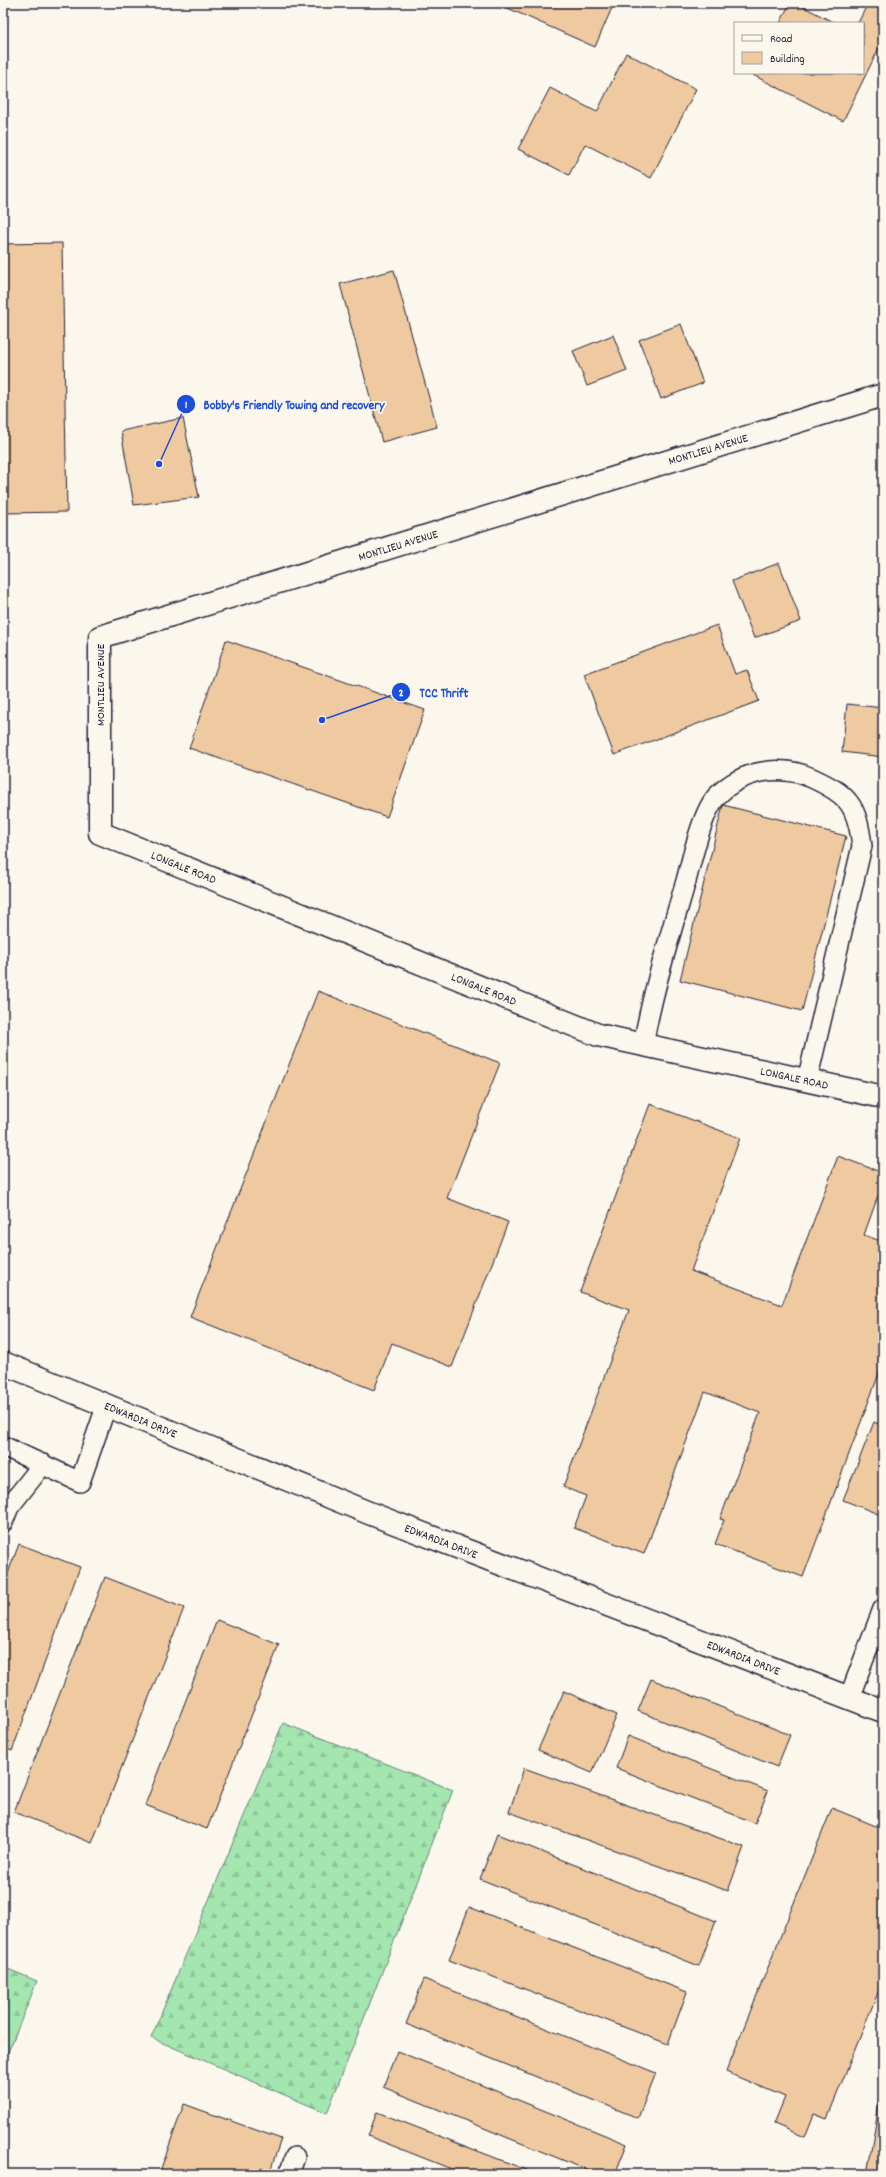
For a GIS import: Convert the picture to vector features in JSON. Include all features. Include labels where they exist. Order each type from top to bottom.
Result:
[{"type":"street","name":"MONTLIEU AVENUE","points":[[100,833],[100,637],[883,395]]},
{"type":"street","name":"LONGALE ROAD","points":[[100,833],[598,1035],[883,1098]]},
{"type":"street","name":"EDWARDIA DRIVE","points":[[3,1363],[377,1516],[883,1711]]},
{"type":"lane","points":[[643,1045],[650,1003],[702,826],[717,797],[733,784],[754,773],[774,771],[799,773],[834,788],[848,800],[859,822],[862,846],[807,1081]]},
{"type":"lane","points":[[3,1446],[80,1482],[106,1406]]},
{"type":"lane","points":[[3,1522],[9,1507],[43,1464]]},
{"type":"lane","points":[[849,1698],[883,1609]]},
{"type":"green space","points":[[283,1723],[453,1790],[327,2113],[151,2038]]},
{"type":"green space","points":[[3,1967],[37,1981],[3,2065]]},
{"type":"building","points":[[505,3],[614,3],[595,47],[503,6]]},
{"type":"building","points":[[790,3],[796,3],[833,22],[780,22]]},
{"type":"building","points":[[868,3],[883,3],[883,50],[879,48],[843,121],[753,75],[864,74],[864,22],[858,22]]},
{"type":"building","points":[[626,53],[696,89],[651,178],[585,144],[569,175],[518,149],[550,88],[597,112]]},
{"type":"building","points":[[62,243],[67,512],[3,513],[3,244]]},
{"type":"building","points":[[394,270],[437,427],[382,442],[340,284]]},
{"type":"building","points":[[681,324],[703,383],[661,399],[639,340]]},
{"type":"building","points":[[613,335],[627,371],[587,386],[573,351]]},
{"type":"building","points":[[183,418],[199,497],[134,505],[121,431]]},
{"type":"building","points":[[779,563],[801,621],[754,638],[732,581]]},
{"type":"building","points":[[717,625],[735,674],[747,670],[759,701],[614,755],[584,674]]},
{"type":"building","points":[[226,640],[425,710],[387,817],[189,748]]},
{"type":"building","points":[[847,704],[883,708],[883,757],[842,752]]},
{"type":"building","points":[[723,805],[846,836],[802,1011],[680,980]]},
{"type":"building","points":[[318,991],[500,1063],[447,1198],[508,1222],[452,1367],[392,1343],[374,1390],[190,1317]]},
{"type":"building","points":[[650,1104],[740,1138],[691,1271],[782,1305],[838,1156],[883,1173],[883,1182],[864,1235],[883,1242],[883,1363],[803,1577],[715,1544],[724,1520],[720,1519],[760,1413],[705,1392],[644,1554],[574,1528],[586,1496],[563,1487],[629,1310],[580,1292]]},
{"type":"building","points":[[874,1422],[883,1426],[883,1516],[843,1500]]},
{"type":"building","points":[[19,1544],[80,1567],[12,1751],[3,1747],[3,1586]]},
{"type":"building","points":[[105,1577],[184,1608],[92,1843],[14,1812]]},
{"type":"building","points":[[217,1620],[279,1645],[207,1829],[145,1805]]},
{"type":"building","points":[[651,1679],[790,1735],[777,1767],[638,1711]]},
{"type":"building","points":[[564,1691],[617,1715],[592,1773],[538,1750]]},
{"type":"building","points":[[628,1736],[768,1791],[755,1823],[616,1768]]},
{"type":"building","points":[[524,1768],[744,1847],[728,1891],[509,1812]]},
{"type":"building","points":[[832,1808],[883,1829],[883,1980],[827,2119],[814,2114],[805,2137],[774,2124],[785,2097],[726,2072]]},
{"type":"building","points":[[497,1834],[716,1921],[699,1966],[480,1879]]},
{"type":"building","points":[[469,1907],[687,1992],[668,2044],[449,1960]]},
{"type":"building","points":[[424,1979],[656,2073],[638,2118],[406,2024]]},
{"type":"building","points":[[397,2051],[627,2144],[615,2174],[597,2174],[383,2087]]},
{"type":"building","points":[[882,2086],[883,2174],[867,2174]]},
{"type":"building","points":[[184,2104],[281,2139],[269,2174],[159,2174]]},
{"type":"building","points":[[377,2112],[537,2174],[464,2174],[368,2136]]},
{"type":"place","name":"Bobby's Friendly Towing and recovery","points":[[159,464]]},
{"type":"place","name":"TCC Thrift","points":[[322,720]]}]
